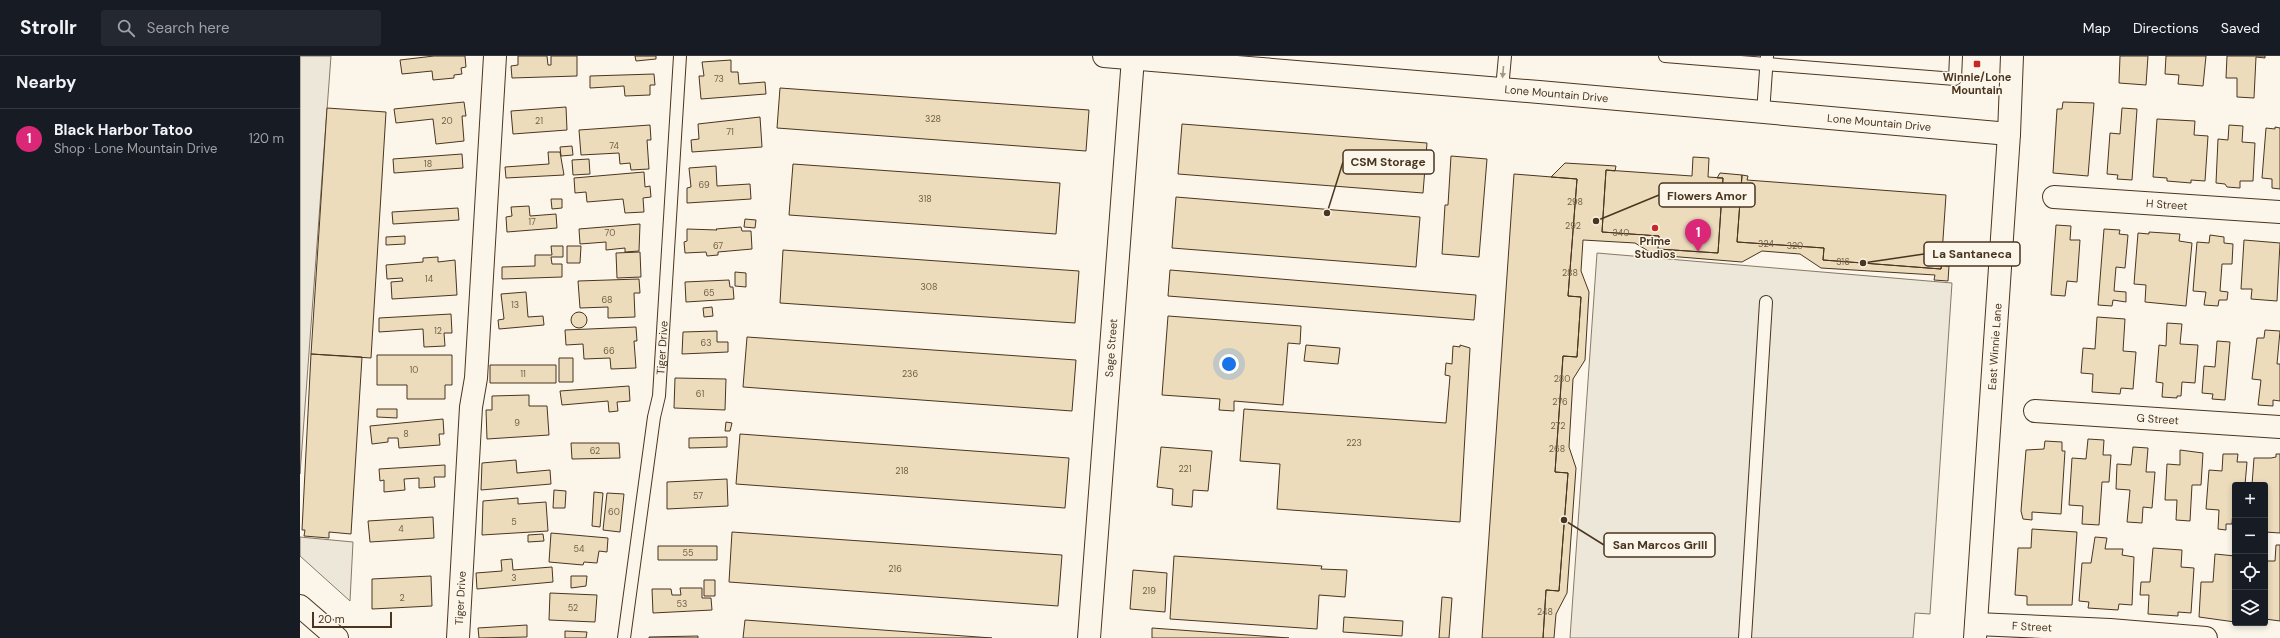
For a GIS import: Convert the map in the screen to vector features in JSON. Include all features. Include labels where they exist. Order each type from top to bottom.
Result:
[{"type":"street","name":"Tiger Drive","points":[[458,638],[471,407],[476,378],[495,56]]},
{"type":"street","name":"Lone Mountain Drive","points":[[1104,56],[1167,58],[2009,134]]},
{"type":"street","name":"East Winnie Lane","points":[[1976,631],[2009,134],[2012,56]]},
{"type":"street","name":"Sage Street","points":[[1089,638],[1133,58]]},
{"type":"street","name":"H Street","points":[[2054,197],[2280,212]]},
{"type":"street","name":"G Street","points":[[2034,411],[2280,427]]},
{"type":"street","points":[[300,606],[337,638]]},
{"type":"street","name":"F Street","points":[[1976,631],[2110,630],[2206,638]]},
{"type":"lane","name":"Tiger Drive","points":[[624,638],[652,441],[654,417],[659,396],[680,56]]},
{"type":"lane","points":[[1502,89],[1505,56]]},
{"type":"lane","points":[[1665,56],[1767,60],[1954,79],[1956,56]]},
{"type":"lane","points":[[1763,112],[1767,60]]},
{"type":"lane","points":[[1745,638],[1766,302]]},
{"type":"shaded area","points":[[300,56],[331,56],[300,474]]},
{"type":"shaded area","points":[[1597,253],[1952,283],[1930,614],[1915,613],[1913,638],[1570,638]]},
{"type":"shaded area","points":[[300,537],[353,542],[350,601],[300,556]]},
{"type":"building","points":[[434,56],[465,56],[466,67],[461,68],[462,74],[454,75],[454,78],[433,80],[432,71],[402,74],[400,60]]},
{"type":"building","points":[[518,56],[547,56],[548,65],[551,65],[551,56],[577,56],[577,76],[512,78],[511,66],[518,65]]},
{"type":"building","points":[[635,56],[656,56],[656,59],[636,61]]},
{"type":"building","points":[[2120,56],[2148,56],[2146,85],[2119,83]]},
{"type":"building","points":[[2166,56],[2206,56],[2203,86],[2178,84],[2179,75],[2165,74]]},
{"type":"building","points":[[2227,56],[2265,56],[2265,58],[2256,57],[2254,98],[2237,97],[2237,78],[2226,78]]},
{"type":"building","points":[[731,60],[731,72],[738,72],[739,84],[765,82],[766,94],[701,99],[699,76],[704,76],[702,62]]},
{"type":"building","points":[[654,74],[655,85],[650,85],[650,95],[625,96],[624,86],[590,88],[590,76]]},
{"type":"building","points":[[780,88],[1089,110],[1086,151],[777,128]]},
{"type":"building","points":[[464,102],[466,116],[462,116],[464,141],[436,144],[433,119],[396,123],[394,109]]},
{"type":"building","points":[[2063,102],[2094,103],[2088,176],[2053,173],[2057,109],[2062,109]]},
{"type":"building","points":[[566,107],[567,130],[513,134],[511,111]]},
{"type":"building","points":[[327,108],[386,112],[371,358],[311,354]]},
{"type":"building","points":[[2122,108],[2137,109],[2132,180],[2117,179],[2118,175],[2107,174],[2110,133],[2120,134]]},
{"type":"building","points":[[760,117],[762,147],[692,152],[691,140],[699,139],[698,124]]},
{"type":"building","points":[[2157,119],[2195,121],[2194,135],[2208,136],[2205,181],[2191,180],[2191,183],[2167,181],[2167,178],[2153,177]]},
{"type":"building","points":[[1182,124],[1427,143],[1423,193],[1178,174]]},
{"type":"building","points":[[650,125],[651,140],[647,140],[649,169],[631,170],[630,163],[620,164],[619,153],[581,155],[579,130]]},
{"type":"building","points":[[2229,125],[2243,126],[2242,142],[2255,143],[2253,181],[2240,181],[2240,188],[2227,187],[2225,184],[2216,183],[2218,139],[2228,140]]},
{"type":"building","points":[[2275,127],[2280,128],[2280,189],[2272,188],[2272,179],[2262,178],[2266,128],[2275,129]]},
{"type":"building","points":[[572,146],[573,155],[561,156],[560,147]]},
{"type":"building","points":[[548,152],[560,152],[564,175],[506,178],[505,167],[549,164]]},
{"type":"building","points":[[462,154],[463,168],[394,173],[393,159]]},
{"type":"building","points":[[1451,156],[1487,159],[1479,257],[1442,254],[1445,205],[1448,205]]},
{"type":"building","points":[[1693,157],[1709,158],[1708,177],[1723,178],[1718,253],[1658,249],[1659,236],[1602,232],[1606,170],[1692,176]]},
{"type":"building","points":[[589,159],[590,174],[573,175],[572,160]]},
{"type":"building","points":[[1565,163],[1616,166],[1615,171],[1606,170],[1602,232],[1659,236],[1658,249],[1718,253],[1723,178],[1717,178],[1720,173],[1742,175],[1737,242],[1824,248],[1823,260],[1941,269],[1943,250],[1946,255],[1945,266],[1949,266],[1948,281],[1934,280],[1935,275],[1821,268],[1800,254],[1762,251],[1742,262],[1655,255],[1635,243],[1583,240],[1581,271],[1589,292],[1585,360],[1573,379],[1569,447],[1576,468],[1567,593],[1556,614],[1554,638],[1543,638],[1546,590],[1559,591],[1568,473],[1555,472],[1563,356],[1577,357],[1581,297],[1568,296],[1577,179],[1551,177]]},
{"type":"building","points":[[793,164],[1060,183],[1056,234],[789,215]]},
{"type":"building","points":[[716,166],[717,186],[750,184],[751,199],[687,203],[687,188],[691,187],[689,168]]},
{"type":"building","points":[[644,172],[645,187],[650,186],[651,197],[643,198],[644,212],[625,213],[623,199],[587,202],[586,192],[575,193],[574,178]]},
{"type":"building","points":[[1514,174],[1577,179],[1568,296],[1581,297],[1577,357],[1563,356],[1555,472],[1568,473],[1559,591],[1546,590],[1543,638],[1482,638]]},
{"type":"building","points":[[1742,175],[1748,176],[1747,180],[1946,195],[1941,269],[1823,260],[1824,248],[1737,242]]},
{"type":"building","points":[[1176,197],[1420,217],[1416,267],[1172,248]]},
{"type":"building","points":[[551,199],[562,199],[562,208],[552,209]]},
{"type":"building","points":[[529,206],[530,216],[556,214],[557,228],[507,232],[506,217],[512,216],[511,207]]},
{"type":"building","points":[[458,208],[459,220],[393,224],[392,212]]},
{"type":"building","points":[[745,219],[756,220],[755,228],[744,227]]},
{"type":"building","points":[[640,224],[639,251],[625,252],[625,248],[606,250],[606,242],[580,244],[579,229]]},
{"type":"building","points":[[2056,225],[2071,226],[2070,240],[2080,240],[2077,282],[2067,281],[2065,296],[2051,295]]},
{"type":"building","points":[[741,227],[742,231],[751,231],[752,249],[718,252],[718,255],[707,256],[706,252],[685,253],[684,242],[687,241],[687,229],[717,230],[716,229]]},
{"type":"building","points":[[2104,229],[2120,230],[2119,234],[2128,235],[2125,268],[2116,267],[2114,291],[2126,292],[2126,302],[2113,300],[2112,306],[2098,305]]},
{"type":"building","points":[[2149,232],[2180,234],[2179,241],[2192,243],[2186,306],[2145,302],[2146,285],[2134,284],[2138,233],[2149,234]]},
{"type":"building","points":[[2210,235],[2224,237],[2224,243],[2233,244],[2232,264],[2222,264],[2220,291],[2228,292],[2227,300],[2219,300],[2218,306],[2204,305],[2206,292],[2193,291],[2197,242],[2209,243]]},
{"type":"building","points":[[405,236],[405,244],[386,245],[386,237]]},
{"type":"building","points":[[2244,240],[2280,243],[2277,301],[2251,299],[2252,289],[2241,289]]},
{"type":"building","points":[[551,246],[563,246],[563,257],[551,257],[552,264],[562,264],[562,277],[502,279],[502,267],[535,266],[535,255],[552,255]]},
{"type":"building","points":[[567,246],[581,246],[580,263],[567,263]]},
{"type":"building","points":[[783,250],[1079,271],[1075,323],[780,303]]},
{"type":"building","points":[[640,252],[641,277],[617,278],[616,253]]},
{"type":"building","points":[[438,257],[438,262],[455,260],[457,295],[392,299],[391,282],[403,281],[402,278],[387,279],[386,265],[423,262],[423,258]]},
{"type":"building","points":[[1170,270],[1476,295],[1474,320],[1168,296]]},
{"type":"building","points":[[735,272],[746,273],[746,287],[735,286]]},
{"type":"building","points":[[639,279],[640,293],[634,293],[635,317],[608,318],[608,307],[580,308],[578,281]]},
{"type":"building","points":[[729,280],[730,287],[733,287],[734,299],[686,302],[685,282]]},
{"type":"building","points":[[526,292],[528,317],[543,316],[544,325],[499,329],[498,320],[504,319],[501,294]]},
{"type":"building","points":[[712,307],[713,316],[704,317],[703,308]]},
{"type":"building","points":[[579,312],[586,317],[587,320],[582,327],[579,328],[572,323],[571,320],[576,313]]},
{"type":"building","points":[[451,314],[452,333],[444,333],[445,346],[424,347],[423,329],[379,332],[379,318]]},
{"type":"building","points":[[1168,316],[1301,326],[1300,344],[1288,343],[1283,405],[1234,401],[1234,411],[1219,410],[1220,399],[1162,395]]},
{"type":"building","points":[[2097,317],[2125,319],[2123,351],[2136,352],[2133,389],[2121,388],[2120,394],[2092,392],[2093,374],[2081,373],[2083,348],[2095,349]]},
{"type":"building","points":[[2167,323],[2182,324],[2180,344],[2198,345],[2195,383],[2182,382],[2181,396],[2177,396],[2177,398],[2162,397],[2163,383],[2156,382],[2159,345],[2166,346]]},
{"type":"building","points":[[636,327],[637,341],[634,341],[636,368],[611,369],[610,358],[584,359],[583,344],[566,345],[565,330]]},
{"type":"building","points":[[2265,330],[2280,331],[2277,364],[2280,364],[2280,401],[2273,400],[2273,406],[2258,405],[2261,380],[2252,379],[2257,338],[2264,338]]},
{"type":"building","points":[[717,331],[717,342],[728,342],[728,352],[682,354],[683,332]]},
{"type":"building","points":[[747,337],[1076,360],[1072,411],[743,387]]},
{"type":"building","points":[[2217,341],[2230,342],[2225,400],[2212,399],[2213,394],[2202,393],[2204,366],[2215,367]]},
{"type":"building","points":[[1306,345],[1340,348],[1338,364],[1304,361]]},
{"type":"building","points":[[1460,345],[1470,348],[1460,522],[1277,509],[1280,464],[1240,461],[1244,409],[1446,423],[1450,376],[1445,375],[1446,363],[1452,364],[1453,346],[1460,347]]},
{"type":"building","points":[[311,354],[362,357],[351,534],[329,532],[329,538],[304,536],[305,530],[302,530]]},
{"type":"building","points":[[377,355],[452,355],[452,385],[445,385],[445,399],[407,399],[407,385],[377,385]]},
{"type":"building","points":[[559,358],[573,358],[573,382],[559,382]]},
{"type":"building","points":[[490,365],[556,365],[556,383],[490,383]]},
{"type":"building","points":[[675,378],[726,379],[725,410],[674,408]]},
{"type":"building","points":[[629,386],[630,401],[617,402],[618,411],[609,412],[608,401],[562,405],[560,391]]},
{"type":"building","points":[[529,395],[529,406],[547,406],[549,435],[487,439],[486,410],[492,410],[492,396]]},
{"type":"building","points":[[377,409],[397,409],[397,418],[377,417]]},
{"type":"building","points":[[443,419],[444,434],[439,434],[440,445],[399,448],[398,438],[388,438],[388,442],[372,444],[370,426]]},
{"type":"building","points":[[726,422],[732,423],[730,431],[725,431]]},
{"type":"building","points":[[740,434],[1069,458],[1065,508],[736,484]]},
{"type":"building","points":[[727,437],[727,447],[689,448],[689,438]]},
{"type":"building","points":[[2088,439],[2104,440],[2103,455],[2111,455],[2109,482],[2102,482],[2099,525],[2082,524],[2083,506],[2069,505],[2072,458],[2086,459]]},
{"type":"building","points":[[2045,441],[2062,442],[2062,451],[2065,451],[2061,514],[2032,512],[2032,520],[2023,519],[2021,511],[2026,450],[2044,449]]},
{"type":"building","points":[[571,443],[619,443],[620,458],[572,459]]},
{"type":"building","points":[[1161,447],[1212,451],[1208,491],[1193,490],[1192,507],[1172,505],[1173,489],[1157,487]]},
{"type":"building","points":[[2133,447],[2148,448],[2146,472],[2155,472],[2152,508],[2143,507],[2142,523],[2127,522],[2130,490],[2116,489],[2117,464],[2131,465]]},
{"type":"building","points":[[2180,450],[2203,453],[2201,485],[2192,485],[2190,521],[2176,520],[2177,500],[2165,500],[2167,464],[2180,465]]},
{"type":"building","points":[[2223,454],[2238,454],[2237,462],[2247,462],[2245,482],[2232,482],[2232,524],[2226,524],[2226,530],[2218,529],[2219,510],[2206,509],[2209,470],[2222,471]]},
{"type":"building","points":[[2276,454],[2280,454],[2280,533],[2268,532],[2268,482],[2252,482],[2254,458],[2276,457]]},
{"type":"building","points":[[516,460],[517,473],[550,470],[551,484],[481,490],[482,463]]},
{"type":"building","points":[[445,465],[445,477],[434,477],[435,487],[419,488],[419,478],[404,479],[405,490],[384,492],[384,480],[380,481],[379,469]]},
{"type":"building","points":[[727,479],[728,506],[667,509],[667,482]]},
{"type":"building","points":[[554,490],[566,491],[565,508],[553,508]]},
{"type":"building","points":[[594,492],[603,493],[600,527],[592,526]]},
{"type":"building","points":[[607,493],[624,494],[620,532],[603,530]]},
{"type":"building","points":[[518,498],[518,504],[546,502],[548,531],[482,535],[483,501]]},
{"type":"building","points":[[433,517],[434,538],[370,542],[368,521]]},
{"type":"building","points":[[2032,529],[2077,532],[2072,605],[2027,605],[2027,596],[2015,595],[2018,548],[2031,548]]},
{"type":"building","points":[[732,532],[1062,555],[1058,606],[729,582]]},
{"type":"building","points":[[551,533],[608,538],[607,552],[599,551],[597,563],[584,562],[583,565],[549,562]]},
{"type":"building","points":[[543,534],[544,541],[528,542],[528,535]]},
{"type":"building","points":[[2095,537],[2107,538],[2105,549],[2123,549],[2122,555],[2134,557],[2132,605],[2119,604],[2118,610],[2088,608],[2089,602],[2079,601],[2082,563],[2091,563]]},
{"type":"building","points":[[2276,545],[2280,545],[2280,621],[2268,619],[2268,561],[2275,561]]},
{"type":"building","points":[[658,546],[717,546],[717,560],[658,560]]},
{"type":"building","points":[[2153,548],[2182,550],[2181,567],[2194,568],[2191,613],[2178,612],[2178,616],[2148,614],[2149,595],[2140,595],[2141,582],[2150,582]]},
{"type":"building","points":[[2215,554],[2232,556],[2232,622],[2199,617],[2201,582],[2213,582]]},
{"type":"building","points":[[1174,556],[1322,566],[1321,569],[1347,570],[1345,597],[1319,595],[1317,629],[1170,619]]},
{"type":"building","points":[[512,559],[513,570],[552,567],[553,582],[477,589],[476,573],[502,571],[501,560]]},
{"type":"building","points":[[1133,570],[1167,573],[1165,612],[1130,609]]},
{"type":"building","points":[[431,576],[432,606],[372,609],[372,579]]},
{"type":"building","points":[[571,576],[587,576],[586,586],[571,588]]},
{"type":"building","points":[[704,580],[715,580],[715,596],[704,596]]},
{"type":"building","points":[[680,588],[702,588],[702,598],[711,598],[712,610],[653,613],[652,589],[671,589],[672,595],[681,595]]},
{"type":"building","points":[[550,593],[597,595],[595,622],[549,620]]},
{"type":"building","points":[[1442,597],[1452,598],[1449,638],[1439,638]]},
{"type":"building","points":[[1344,617],[1403,621],[1402,636],[1343,632]]},
{"type":"building","points":[[745,620],[992,638],[743,638]]},
{"type":"building","points":[[527,625],[527,637],[479,638],[478,628]]},
{"type":"building","points":[[1152,628],[1289,638],[1152,638]]},
{"type":"building","points":[[565,631],[587,632],[586,638],[565,638]]},
{"type":"building","points":[[698,636],[698,638],[649,638],[649,637]]},
{"type":"place","name":"Winnie/Lone Mountain","points":[[1977,64]]},
{"type":"place","name":"CSM Storage","points":[[1327,213]]},
{"type":"place","name":"Flowers Amor","points":[[1596,221]]},
{"type":"place","name":"Prime Studios","points":[[1655,228]]},
{"type":"place","name":"Black Harbor Tatoo","points":[[1698,252]]},
{"type":"place","name":"La Santaneca","points":[[1863,263]]},
{"type":"place","name":"San Marcos Grill","points":[[1564,520]]}]
